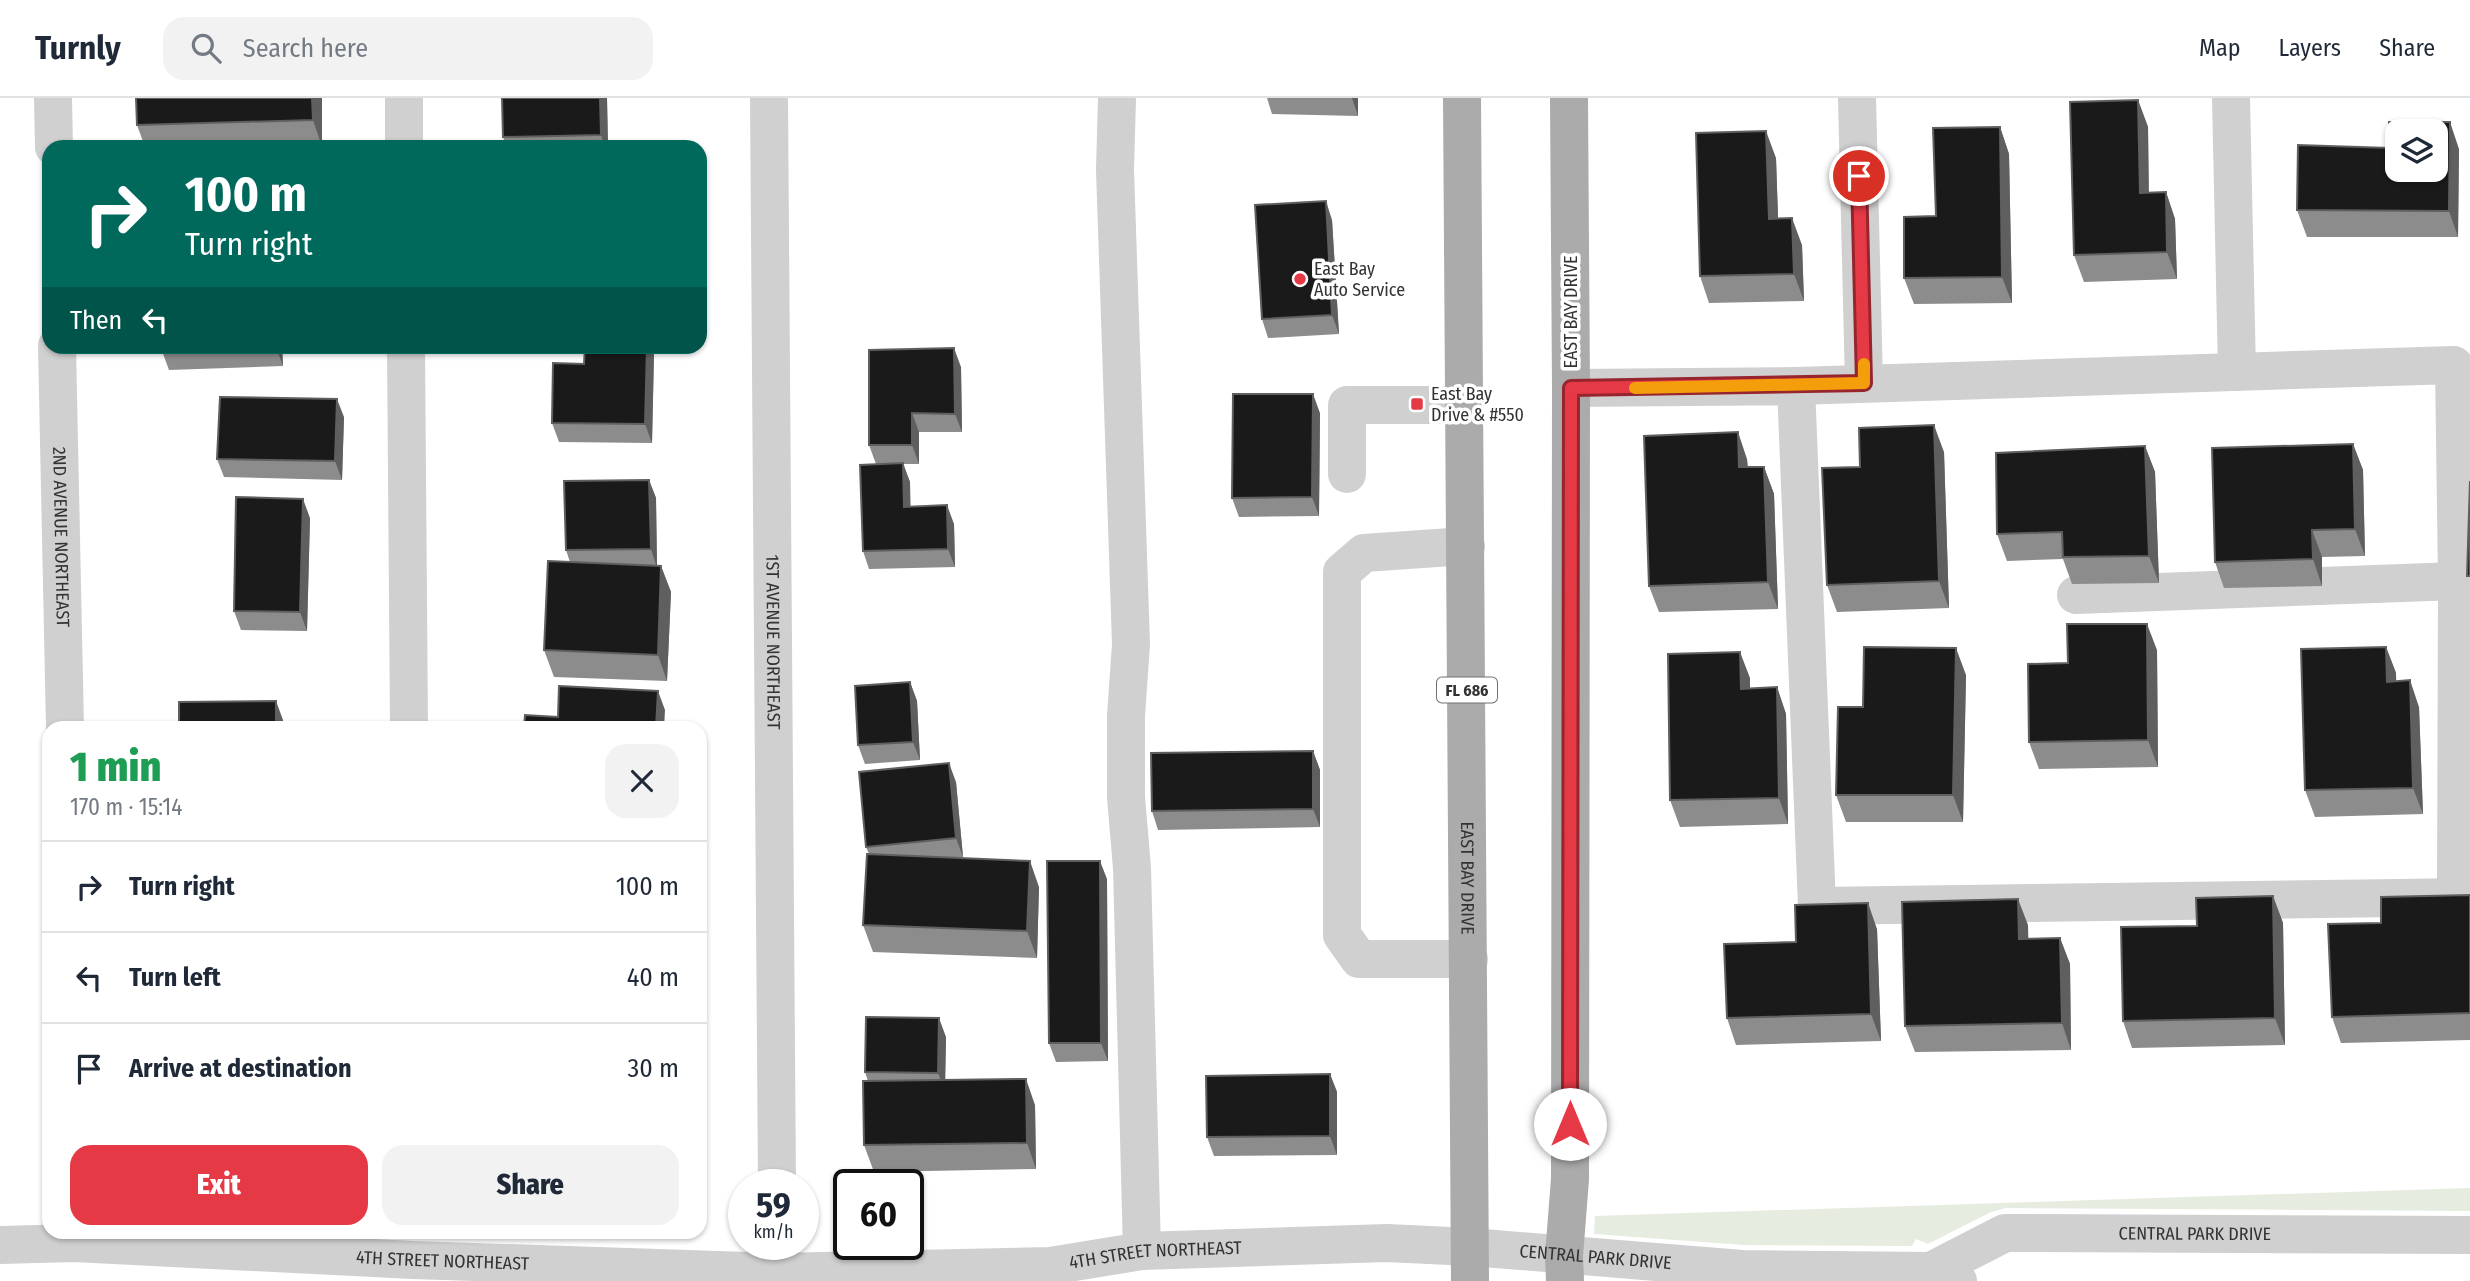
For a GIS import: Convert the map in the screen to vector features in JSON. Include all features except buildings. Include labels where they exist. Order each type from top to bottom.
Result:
[{"type":"main road","name":"EAST BAY DRIVE","points":[[1462,98],[1471,1264]]},
{"type":"main road","name":"EAST BAY DRIVE","points":[[1564,1268],[1570,1179],[1569,98]]},
{"type":"street","points":[[52,98],[54,140]]},
{"type":"street","points":[[404,98],[404,140]]},
{"type":"street","name":"1ST AVENUE NORTHEAST","points":[[769,98],[777,1169]]},
{"type":"street","points":[[1117,98],[1115,170],[1131,644],[1126,716],[1126,797],[1132,868],[1142,1251]]},
{"type":"street","points":[[1857,98],[1864,383]]},
{"type":"street","points":[[2231,98],[2237,372]]},
{"type":"street","name":"2ND AVENUE NORTHEAST","points":[[57,354],[65,721]]},
{"type":"street","points":[[406,354],[409,721]]},
{"type":"street","points":[[1571,388],[1796,386],[2237,372],[2462,356],[2457,582],[2463,897],[1816,906],[1796,386]]},
{"type":"street","points":[[1347,474],[1347,405],[1465,405]]},
{"type":"street","points":[[1466,546],[1364,553],[1342,572],[1342,934],[1359,959],[1469,959]]},
{"type":"street","points":[[2076,595],[2457,582]]},
{"type":"street","name":"CENTRAL PARK DRIVE","points":[[1471,1264],[1944,1276],[2005,1233],[2470,1235]]},
{"type":"street","name":"4TH STREET NORTHEAST","points":[[0,1245],[56,1239]]},
{"type":"street","name":"4TH STREET NORTHEAST","points":[[149,1239],[412,1246],[777,1266],[1049,1273],[1142,1251],[1387,1243],[1471,1264]]},
{"type":"shaded area","points":[[2470,1188],[2470,1211],[2006,1208],[1991,1212],[1928,1244],[1916,1239],[1912,1246],[1744,1245],[1594,1234],[1595,1216]]},
{"type":"slow traffic","points":[[1635,388],[1864,383],[1864,364]]},
{"type":"place","name":"East Bay Auto Service","points":[[1300,279]]},
{"type":"place","name":"East Bay Drive & #550","points":[[1417,404]]},
{"type":"route","points":[[1570,1124],[1571,388],[1864,383],[1859,176]]}]
